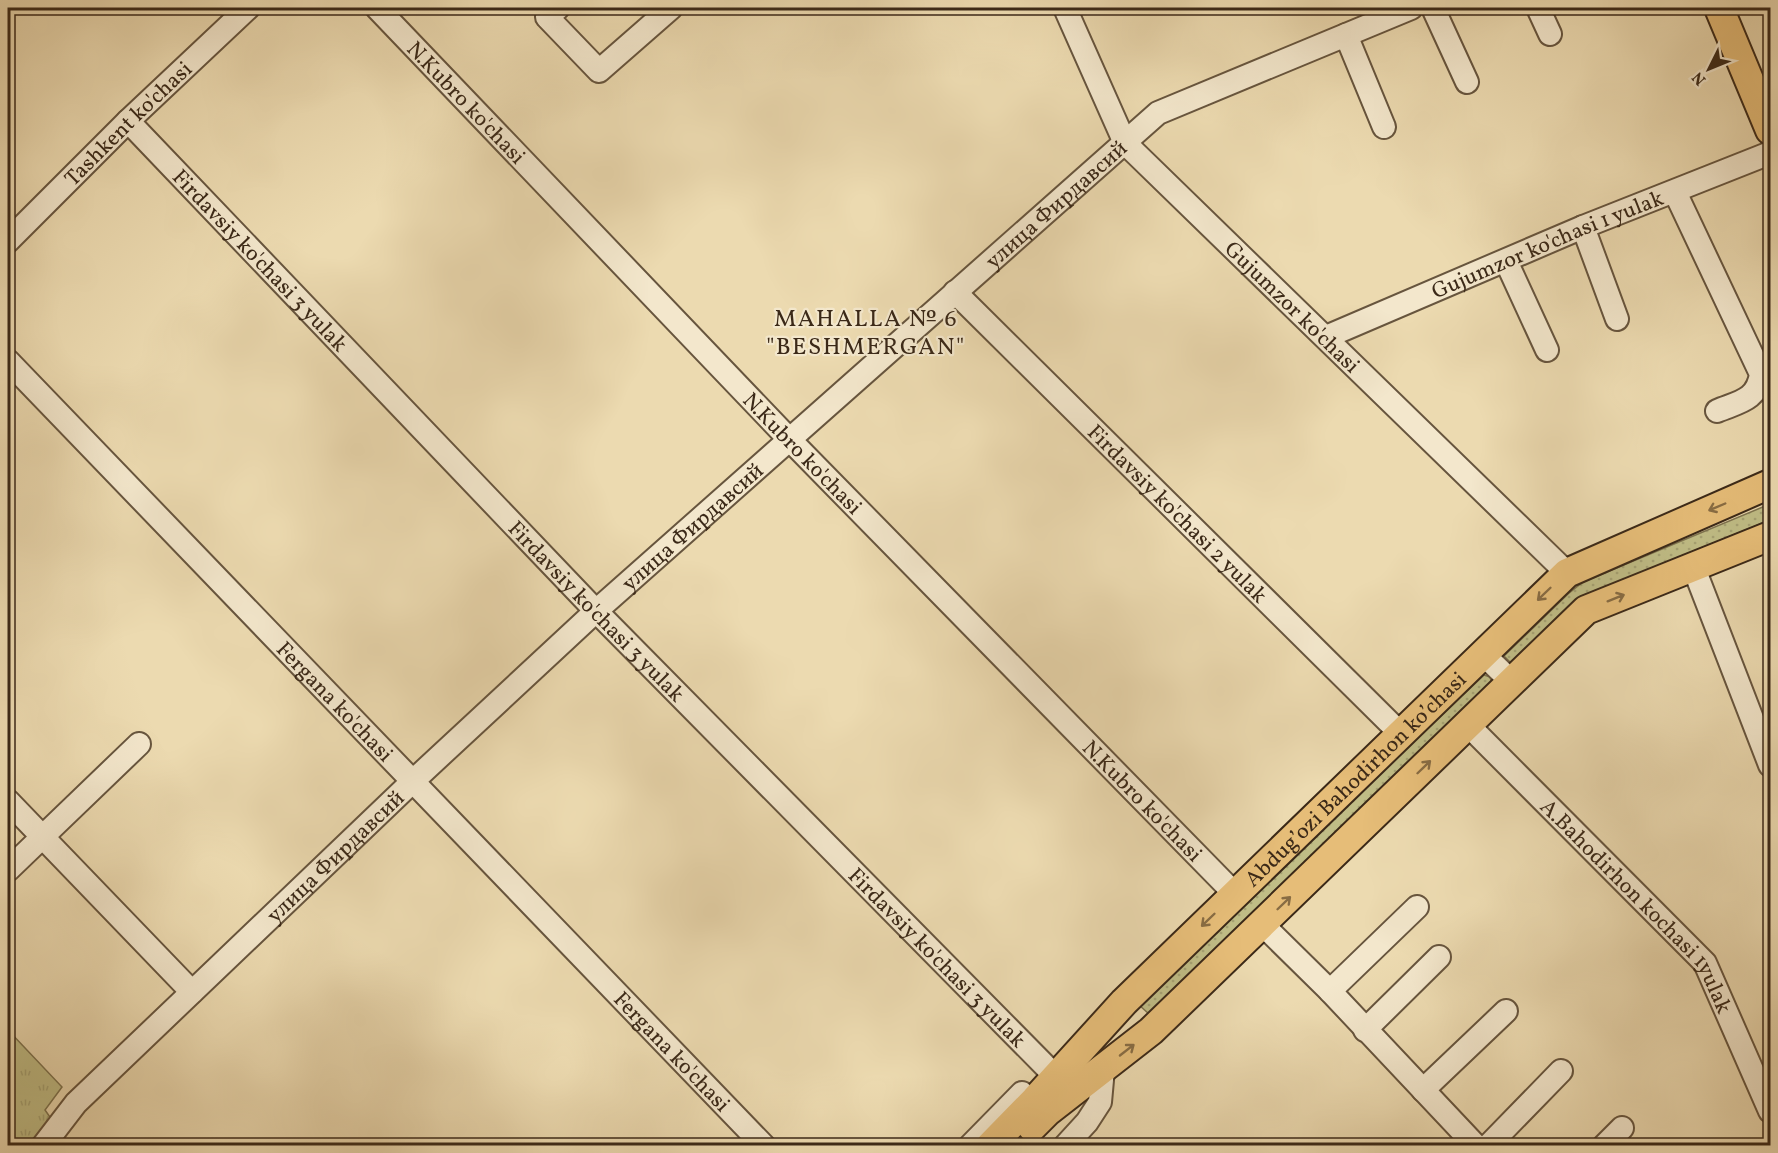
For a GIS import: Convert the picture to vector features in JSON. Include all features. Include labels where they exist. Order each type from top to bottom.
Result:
[{"type":"main road","points":[[1719,8],[1770,129]]},
{"type":"main road","name":"Abdug’ozi Bahodirhon ko’chasi","points":[[990,1146],[1059,1079],[1124,1002],[1566,573],[1770,484]]},
{"type":"main road","name":"Abdug’ozi Bahodirhon ko’chasi","points":[[1059,1079],[1103,1069],[1151,1031],[1586,610],[1770,536]]},
{"type":"main road","name":"Abdug’ozi Bahodirhon ko’chasi","points":[[1014,1146],[1047,1112],[1059,1079]]},
{"type":"street","name":"Tashkent ko'chasi","points":[[8,241],[128,121],[248,8]]},
{"type":"street","name":"N.Kubro ko'chasi","points":[[377,8],[790,440],[1235,894]]},
{"type":"street","points":[[558,8],[547,17],[599,71],[671,8]]},
{"type":"street","name":"Gujumzor ko'chasi","points":[[1065,8],[1125,143],[1566,573]]},
{"type":"street","name":"улица Фирдавсий","points":[[43,1146],[76,1103],[413,781],[596,611],[1158,113],[1346,35],[1373,15],[1412,8]]},
{"type":"street","points":[[1433,8],[1467,82]]},
{"type":"street","points":[[1538,8],[1550,34]]},
{"type":"street","points":[[1346,35],[1384,127]]},
{"type":"street","name":"Firdavsiy ko'chasi 3 yulak","points":[[128,121],[596,611],[1059,1079]]},
{"type":"street","name":"Gujumzor ko'chasi 1 yulak","points":[[1326,337],[1583,227],[1770,153]]},
{"type":"street","points":[[1675,192],[1761,374],[1759,387],[1752,396],[1717,411]]},
{"type":"street","points":[[1583,227],[1617,320]]},
{"type":"street","points":[[1506,261],[1547,350]]},
{"type":"street","name":"Firdavsiy ko'chasi 2 yulak","points":[[955,292],[1401,734]]},
{"type":"street","name":"Fergana ko'chasi","points":[[8,361],[764,1146]]},
{"type":"street","points":[[1693,566],[1770,765]]},
{"type":"street","points":[[1483,654],[1512,682]]},
{"type":"street","name":"A.Bahodirhon kochasi 1yulak","points":[[1468,725],[1705,963],[1770,1111]]},
{"type":"street","points":[[8,870],[139,744]]},
{"type":"street","points":[[8,801],[192,992]]},
{"type":"street","points":[[1330,991],[1417,907]]},
{"type":"street","points":[[1262,924],[1330,991],[1476,1146]]},
{"type":"street","points":[[1365,1030],[1439,957]]},
{"type":"street","points":[[1423,1090],[1506,1011]]},
{"type":"street","points":[[1065,1146],[1087,1122],[1100,1102],[1103,1069]]},
{"type":"street","points":[[1488,1146],[1561,1071]]},
{"type":"street","points":[[970,1146],[1059,1079]]},
{"type":"street","points":[[1604,1146],[1622,1128]]},
{"type":"green space","points":[[1770,504],[1770,520],[1603,588],[1512,664],[1504,656],[1583,582]]},
{"type":"green space","points":[[1484,675],[1490,677],[1492,683],[1149,1014],[1138,1004]]},
{"type":"green space","points":[[8,1030],[62,1087],[45,1110],[52,1120],[32,1145],[8,1145]]},
{"type":"district","name":"MAHALLA № 6 \"BESHMERGAN\"","points":[[866,332]]}]
